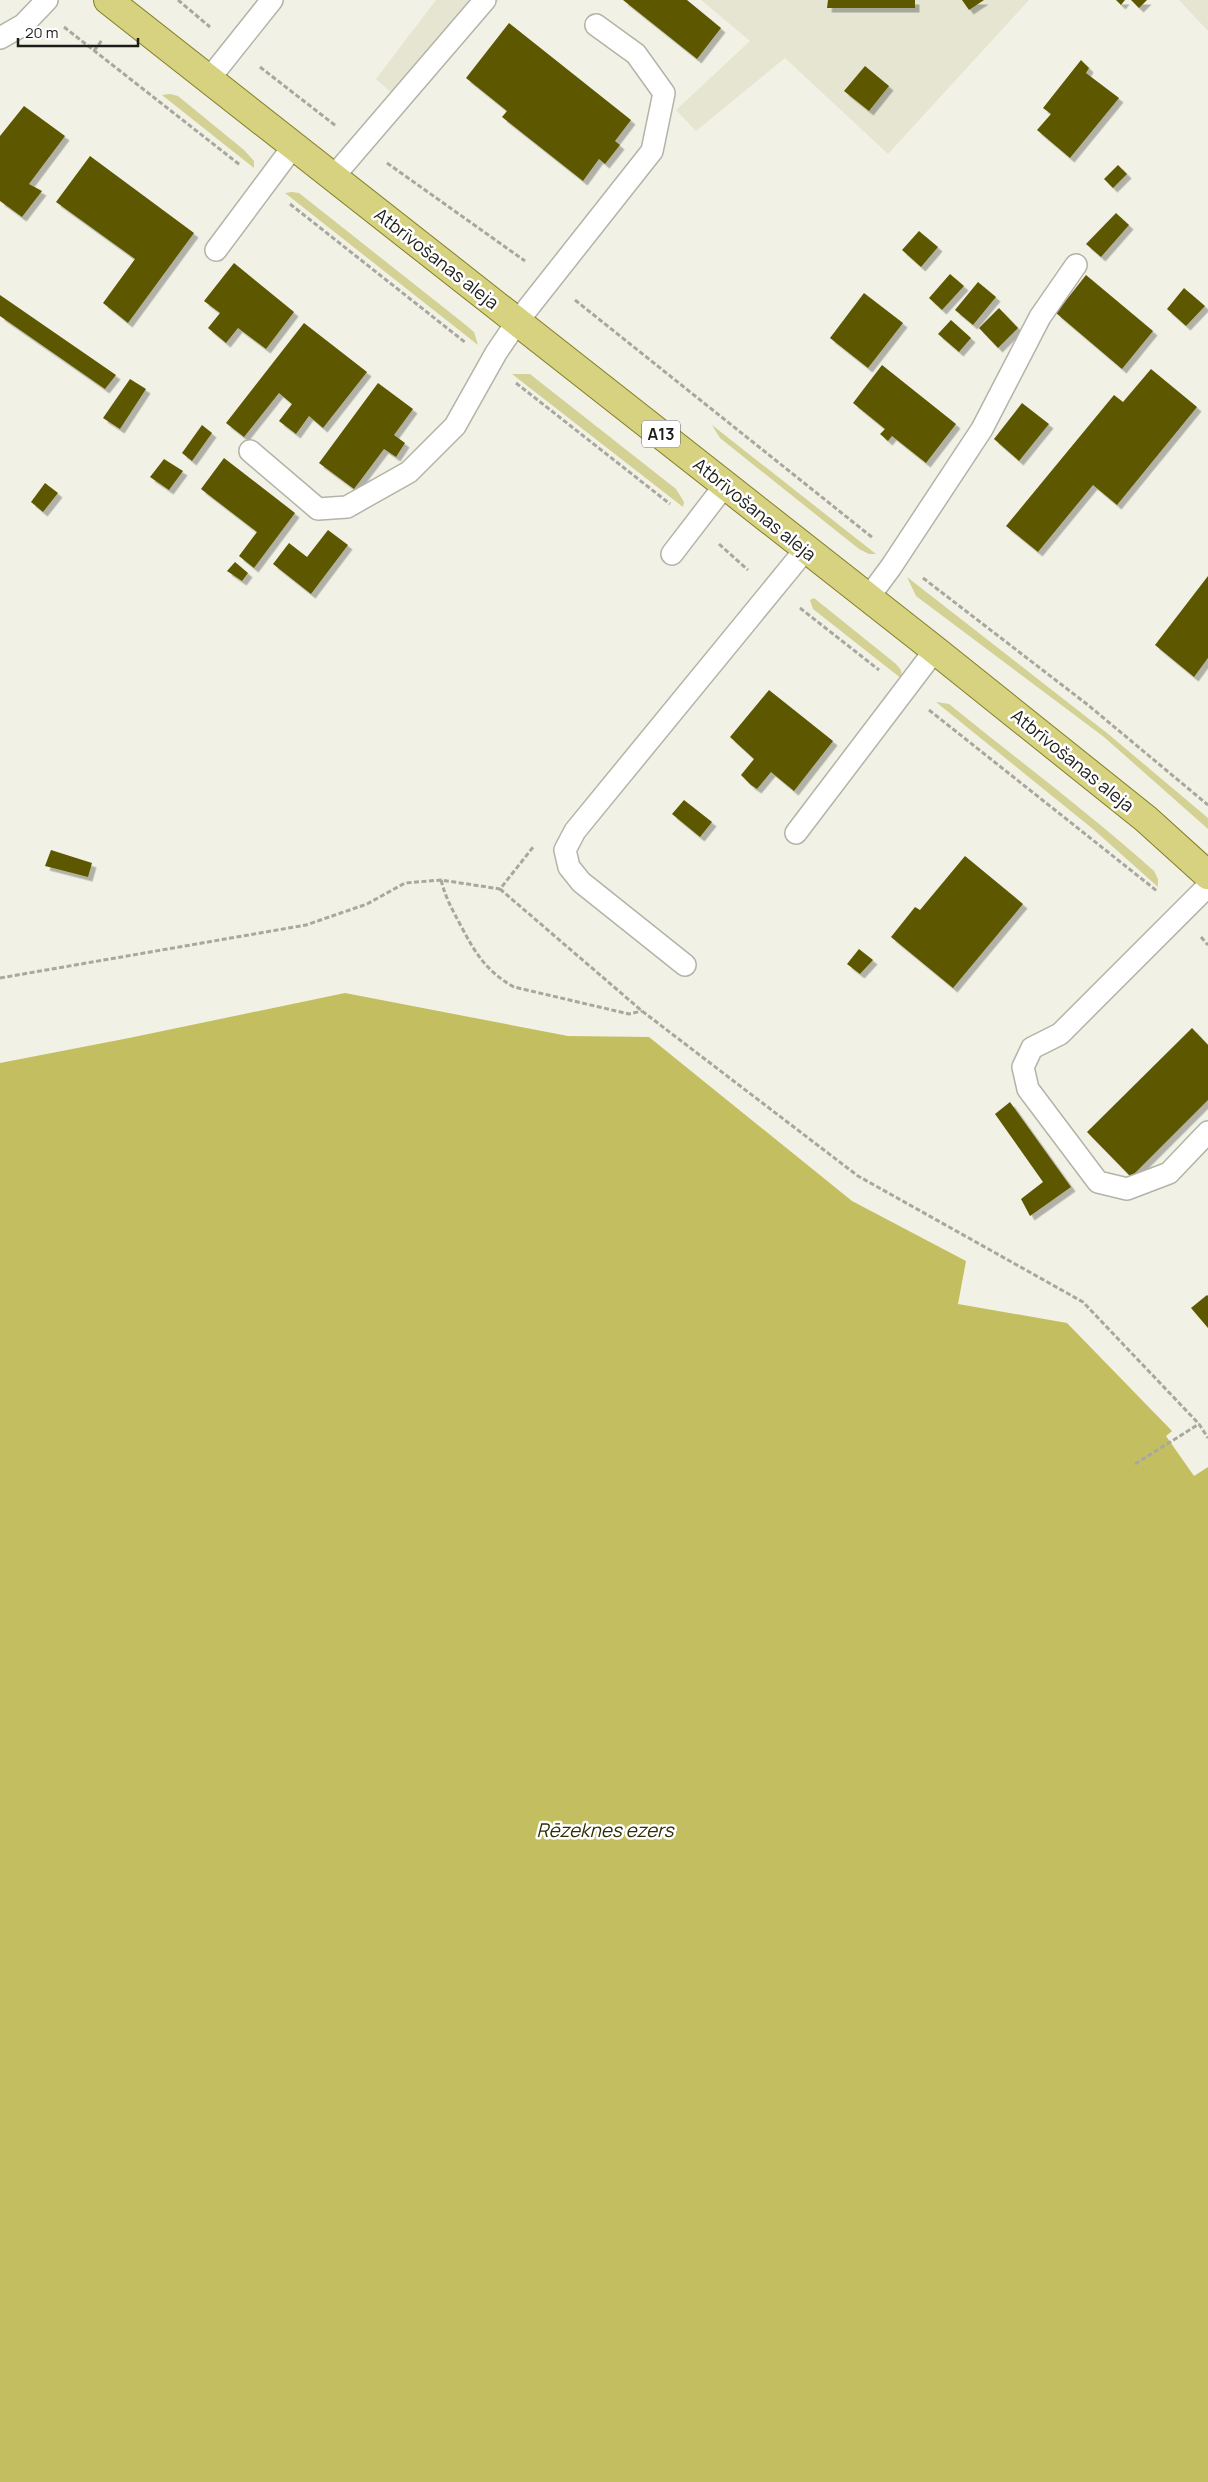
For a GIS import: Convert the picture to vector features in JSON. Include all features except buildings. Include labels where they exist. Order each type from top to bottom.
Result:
[{"type":"main road","name":"Atbrīvošanas aleja","points":[[108,0],[294,144],[805,550],[935,650],[1146,818],[1208,874]]},
{"type":"lane","points":[[209,79],[272,0]]},
{"type":"lane","points":[[334,176],[485,0]]},
{"type":"lane","points":[[0,38],[23,25],[43,4]]},
{"type":"lane","points":[[250,451],[318,509],[347,507],[409,472],[455,426],[490,362],[517,322],[652,151],[664,93],[636,54],[596,25]]},
{"type":"lane","points":[[216,250],[266,185],[294,144]]},
{"type":"lane","points":[[868,598],[897,558],[982,429],[1040,317],[1076,265]]},
{"type":"lane","points":[[672,554],[725,485]]},
{"type":"lane","points":[[685,965],[581,882],[569,867],[565,850],[575,832],[805,550]]},
{"type":"lane","points":[[796,833],[935,650]]},
{"type":"lane","points":[[1208,886],[1060,1034],[1032,1048],[1023,1067],[1028,1089],[1098,1182],[1127,1189],[1169,1173],[1208,1132]]},
{"type":"path","points":[[178,0],[234,47],[360,144],[550,280],[897,558],[1088,705],[1208,805]]},
{"type":"path","points":[[43,4],[94,51],[1146,882],[1180,914],[1208,945]]},
{"type":"path","points":[[94,51],[102,40]]},
{"type":"path","points":[[500,889],[535,844]]},
{"type":"path","points":[[441,880],[446,901],[470,943],[482,963],[499,979],[514,987],[629,1014],[642,1011]]},
{"type":"path","points":[[0,978],[306,925],[367,904],[405,883],[441,880],[500,889],[642,1011],[858,1176],[1083,1302],[1199,1424],[1208,1438]]},
{"type":"path","points":[[1135,1464],[1199,1424]]},
{"type":"shaded area","points":[[436,0],[499,0],[405,105],[376,79]]},
{"type":"shaded area","points":[[701,0],[1029,0],[888,154],[785,58],[696,131],[676,110],[750,41]]},
{"type":"shaded area","points":[[1179,0],[1208,0],[1208,31]]},
{"type":"shaded area","points":[[162,95],[178,96],[244,150],[254,161],[254,168]]},
{"type":"shaded area","points":[[285,193],[299,193],[462,322],[474,332],[478,345]]},
{"type":"shaded area","points":[[512,374],[530,374],[676,489],[684,502],[683,507]]},
{"type":"shaded area","points":[[712,425],[876,554],[869,554],[859,549],[720,438]]},
{"type":"shaded area","points":[[907,577],[1107,733],[1208,818],[1208,829],[1104,737],[916,596]]},
{"type":"shaded area","points":[[814,598],[896,664],[901,670],[902,679],[813,609],[810,600]]},
{"type":"shaded area","points":[[936,702],[949,704],[1104,828],[1154,871],[1158,879],[1158,887],[1093,829]]},
{"type":"water","name":"Rēzeknes ezers","points":[[345,993],[568,1036],[649,1037],[852,1201],[966,1261],[958,1304],[1067,1323],[1172,1431],[1166,1436],[1194,1476],[1208,1467],[1208,2482],[0,2482],[0,1063]]}]
